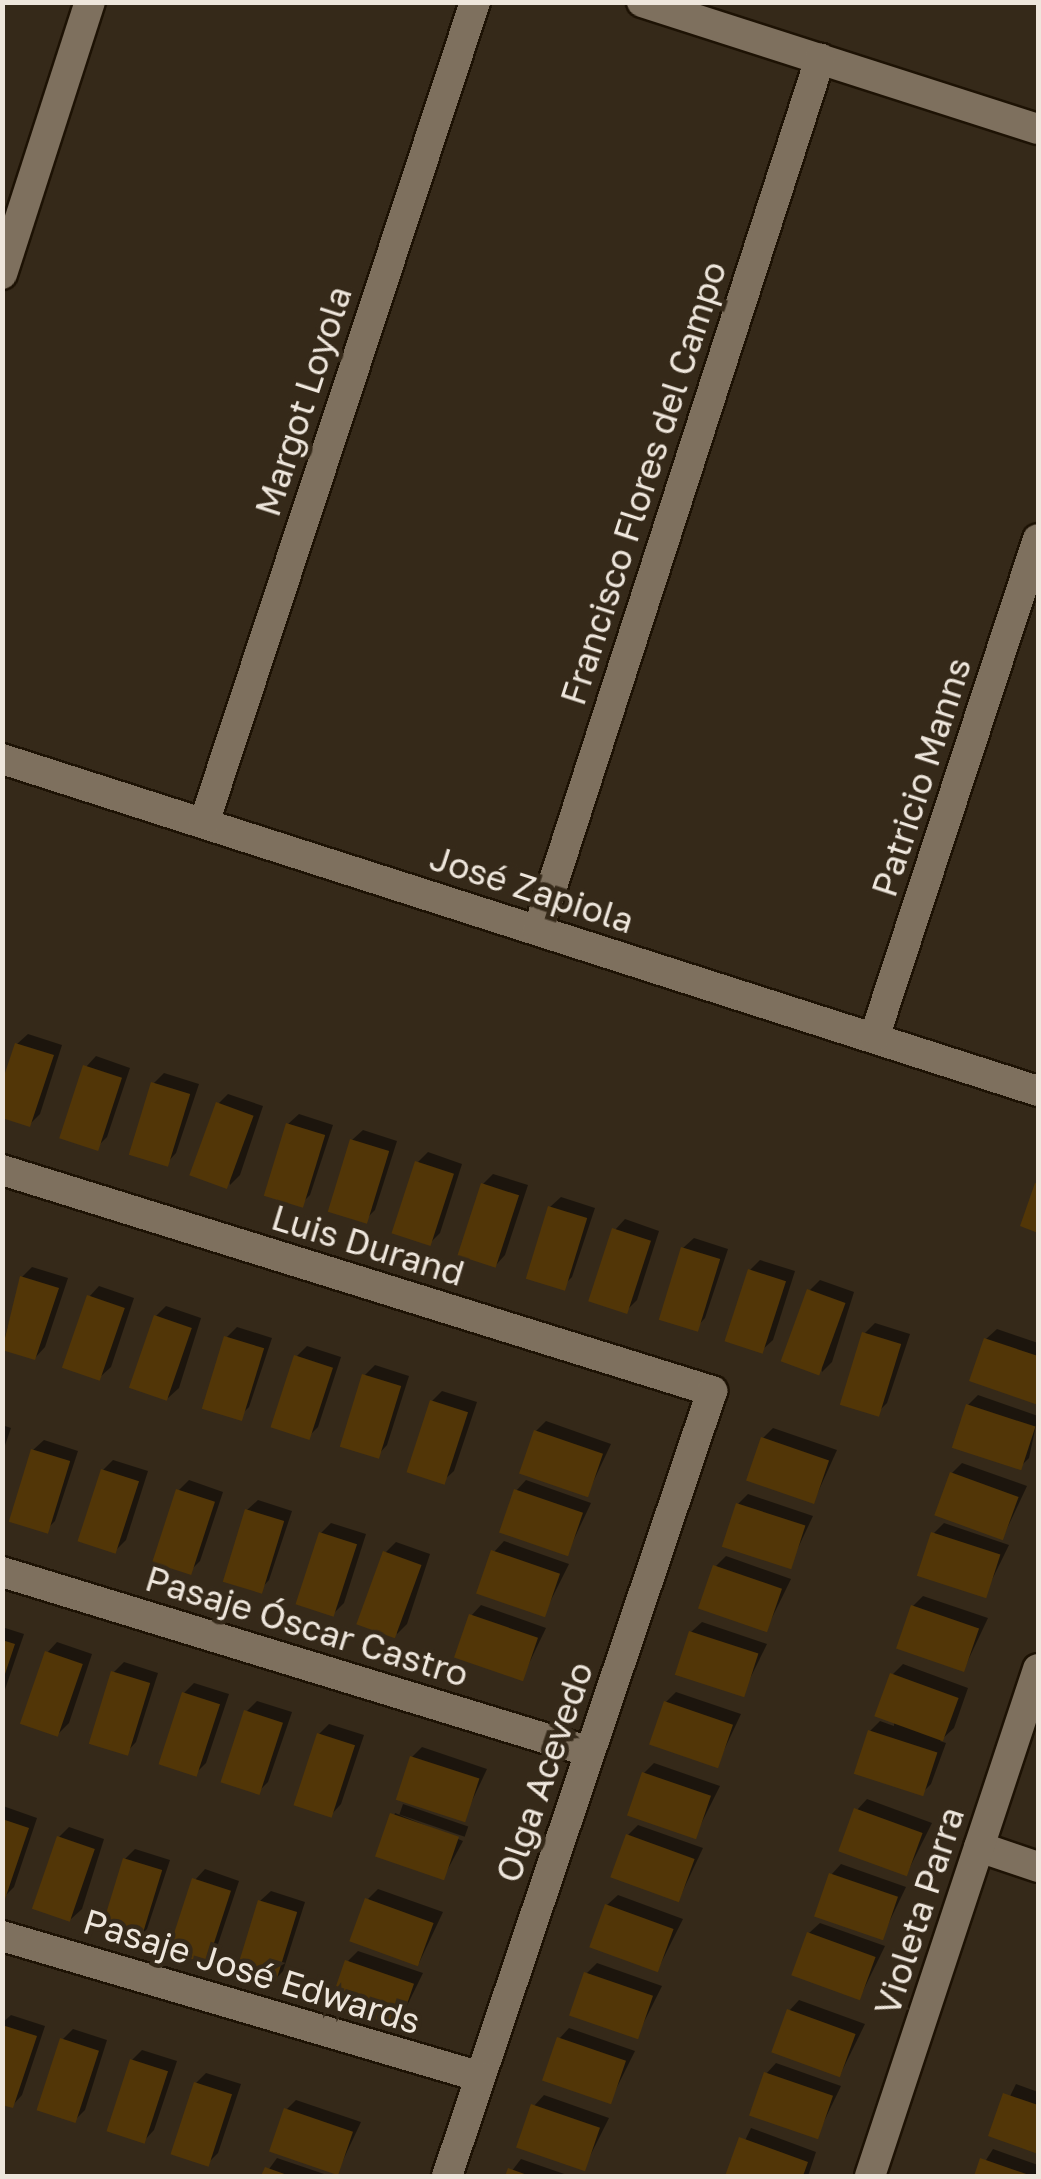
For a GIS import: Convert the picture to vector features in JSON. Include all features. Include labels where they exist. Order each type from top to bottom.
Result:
[{"type":"street","points":[[2,274],[90,2]]},
{"type":"street","name":"Margot Loyola","points":[[204,823],[474,2]]},
{"type":"street","points":[[642,2],[1038,129]]},
{"type":"street","name":"Francisco Flores del Campo","points":[[538,930],[820,60]]},
{"type":"street","name":"Patricio Manns","points":[[874,1038],[1038,539]]},
{"type":"street","name":"José Zapiola","points":[[2,759],[1038,1091]]},
{"type":"street","name":"Luis Durand","points":[[2,1170],[712,1391]]},
{"type":"street","name":"Olga Acevedo","points":[[447,2176],[712,1391]]},
{"type":"street","name":"Pasaje Óscar Castro","points":[[2,1572],[590,1752]]},
{"type":"street","name":"Violeta Parra","points":[[870,2176],[1038,1669]]},
{"type":"street","points":[[980,1847],[1038,1867]]},
{"type":"street","name":"Pasaje José Edwards","points":[[2,1936],[480,2078]]},
{"type":"building","points":[[15,1043],[54,1055],[30,1127],[2,1118],[2,1082]]},
{"type":"building","points":[[83,1065],[122,1078],[98,1151],[59,1138]]},
{"type":"building","points":[[151,1082],[190,1094],[168,1167],[129,1155]]},
{"type":"building","points":[[216,1102],[254,1116],[227,1189],[189,1175]]},
{"type":"building","points":[[286,1123],[325,1135],[303,1208],[264,1196]]},
{"type":"building","points":[[350,1139],[389,1151],[367,1224],[328,1212]]},
{"type":"building","points":[[415,1161],[454,1174],[431,1246],[392,1233]]},
{"type":"building","points":[[481,1183],[519,1195],[496,1268],[458,1255]]},
{"type":"building","points":[[1035,1183],[1038,1184],[1038,1233],[1020,1226]]},
{"type":"building","points":[[548,1206],[587,1218],[565,1291],[526,1279]]},
{"type":"building","points":[[612,1228],[651,1241],[627,1314],[588,1301]]},
{"type":"building","points":[[681,1247],[720,1259],[698,1332],[659,1320]]},
{"type":"building","points":[[748,1269],[786,1281],[763,1354],[725,1341]]},
{"type":"building","points":[[20,1276],[59,1288],[35,1360],[2,1350]]},
{"type":"building","points":[[807,1289],[846,1303],[819,1375],[781,1361]]},
{"type":"building","points":[[87,1295],[125,1308],[100,1381],[62,1368]]},
{"type":"building","points":[[154,1315],[192,1328],[167,1401],[129,1388]]},
{"type":"building","points":[[862,1332],[901,1344],[879,1417],[840,1405]]},
{"type":"building","points":[[224,1336],[264,1348],[242,1421],[202,1409]]},
{"type":"building","points":[[984,1338],[1038,1356],[1038,1405],[969,1381]]},
{"type":"building","points":[[294,1355],[333,1368],[310,1440],[271,1427]]},
{"type":"building","points":[[362,1374],[401,1386],[379,1459],[340,1447]]},
{"type":"building","points":[[430,1400],[468,1412],[445,1485],[407,1472]]},
{"type":"building","points":[[966,1404],[1035,1427],[1021,1470],[952,1448]]},
{"type":"building","points":[[534,1430],[603,1454],[588,1497],[519,1473]]},
{"type":"building","points":[[761,1437],[829,1460],[814,1504],[746,1480]]},
{"type":"building","points":[[31,1449],[70,1461],[48,1534],[9,1522]]},
{"type":"building","points":[[101,1469],[139,1481],[116,1554],[78,1541]]},
{"type":"building","points":[[950,1472],[1019,1497],[1003,1540],[934,1515]]},
{"type":"building","points":[[176,1489],[215,1502],[191,1575],[152,1562]]},
{"type":"building","points":[[514,1489],[583,1513],[568,1556],[499,1532]]},
{"type":"building","points":[[736,1503],[805,1526],[791,1569],[722,1547]]},
{"type":"building","points":[[245,1509],[284,1521],[262,1594],[223,1582]]},
{"type":"building","points":[[319,1532],[357,1544],[334,1617],[296,1604]]},
{"type":"building","points":[[931,1532],[1000,1555],[986,1598],[917,1576]]},
{"type":"building","points":[[491,1550],[560,1574],[545,1617],[476,1593]]},
{"type":"building","points":[[383,1551],[422,1565],[395,1638],[356,1624]]},
{"type":"building","points":[[713,1565],[782,1589],[767,1632],[698,1608]]},
{"type":"building","points":[[911,1605],[979,1628],[964,1672],[896,1648]]},
{"type":"building","points":[[469,1614],[538,1638],[523,1681],[454,1657]]},
{"type":"building","points":[[689,1631],[758,1654],[744,1697],[675,1675]]},
{"type":"building","points":[[2,1640],[15,1644],[3,1680],[2,1680]]},
{"type":"building","points":[[45,1651],[83,1664],[58,1737],[20,1724]]},
{"type":"building","points":[[111,1671],[150,1683],[128,1756],[89,1744]]},
{"type":"building","points":[[890,1673],[959,1698],[943,1741],[874,1716]]},
{"type":"building","points":[[182,1692],[220,1704],[197,1777],[159,1764]]},
{"type":"building","points":[[664,1701],[733,1725],[718,1768],[649,1744]]},
{"type":"building","points":[[244,1710],[283,1723],[260,1795],[221,1782]]},
{"type":"building","points":[[868,1730],[937,1753],[923,1796],[854,1774]]},
{"type":"building","points":[[317,1733],[355,1745],[332,1818],[294,1805]]},
{"type":"building","points":[[410,1756],[479,1779],[465,1822],[396,1800]]},
{"type":"building","points":[[642,1772],[711,1796],[696,1839],[627,1815]]},
{"type":"building","points":[[854,1808],[923,1833],[907,1876],[838,1851]]},
{"type":"building","points":[[390,1813],[459,1837],[444,1880],[375,1856]]},
{"type":"building","points":[[2,1819],[29,1828],[3,1905],[2,1905]]},
{"type":"building","points":[[626,1834],[695,1859],[679,1902],[610,1877]]},
{"type":"building","points":[[57,1836],[95,1849],[70,1922],[32,1909]]},
{"type":"building","points":[[123,1858],[162,1870],[140,1943],[101,1931]]},
{"type":"building","points":[[829,1873],[898,1897],[883,1940],[814,1916]]},
{"type":"building","points":[[192,1878],[231,1891],[207,1964],[168,1951]]},
{"type":"building","points":[[365,1898],[434,1923],[418,1966],[349,1941]]},
{"type":"building","points":[[258,1900],[297,1912],[275,1985],[236,1973]]},
{"type":"building","points":[[605,1904],[674,1929],[658,1972],[589,1947]]},
{"type":"building","points":[[807,1932],[876,1957],[860,2000],[791,1975]]},
{"type":"building","points":[[345,1960],[414,1984],[399,2027],[330,2003]]},
{"type":"building","points":[[584,1972],[653,1996],[638,2039],[569,2015]]},
{"type":"building","points":[[787,2009],[856,2034],[840,2077],[771,2052]]},
{"type":"building","points":[[2,2025],[37,2036],[13,2108],[2,2105]]},
{"type":"building","points":[[557,2037],[626,2061],[611,2104],[542,2080]]},
{"type":"building","points":[[60,2038],[99,2051],[76,2123],[37,2110]]},
{"type":"building","points":[[130,2059],[168,2071],[145,2144],[107,2131]]},
{"type":"building","points":[[764,2072],[833,2096],[818,2139],[749,2115]]},
{"type":"building","points":[[194,2082],[232,2094],[209,2167],[171,2154]]},
{"type":"building","points":[[1003,2093],[1038,2105],[1038,2154],[988,2136]]},
{"type":"building","points":[[531,2104],[600,2128],[585,2171],[516,2147]]},
{"type":"building","points":[[284,2108],[353,2132],[338,2175],[269,2151]]},
{"type":"building","points":[[739,2137],[808,2162],[803,2176],[725,2176]]},
{"type":"building","points":[[980,2158],[1032,2176],[974,2176]]},
{"type":"building","points":[[265,2167],[290,2176],[261,2176]]},
{"type":"building","points":[[508,2168],[530,2176],[505,2176]]}]
